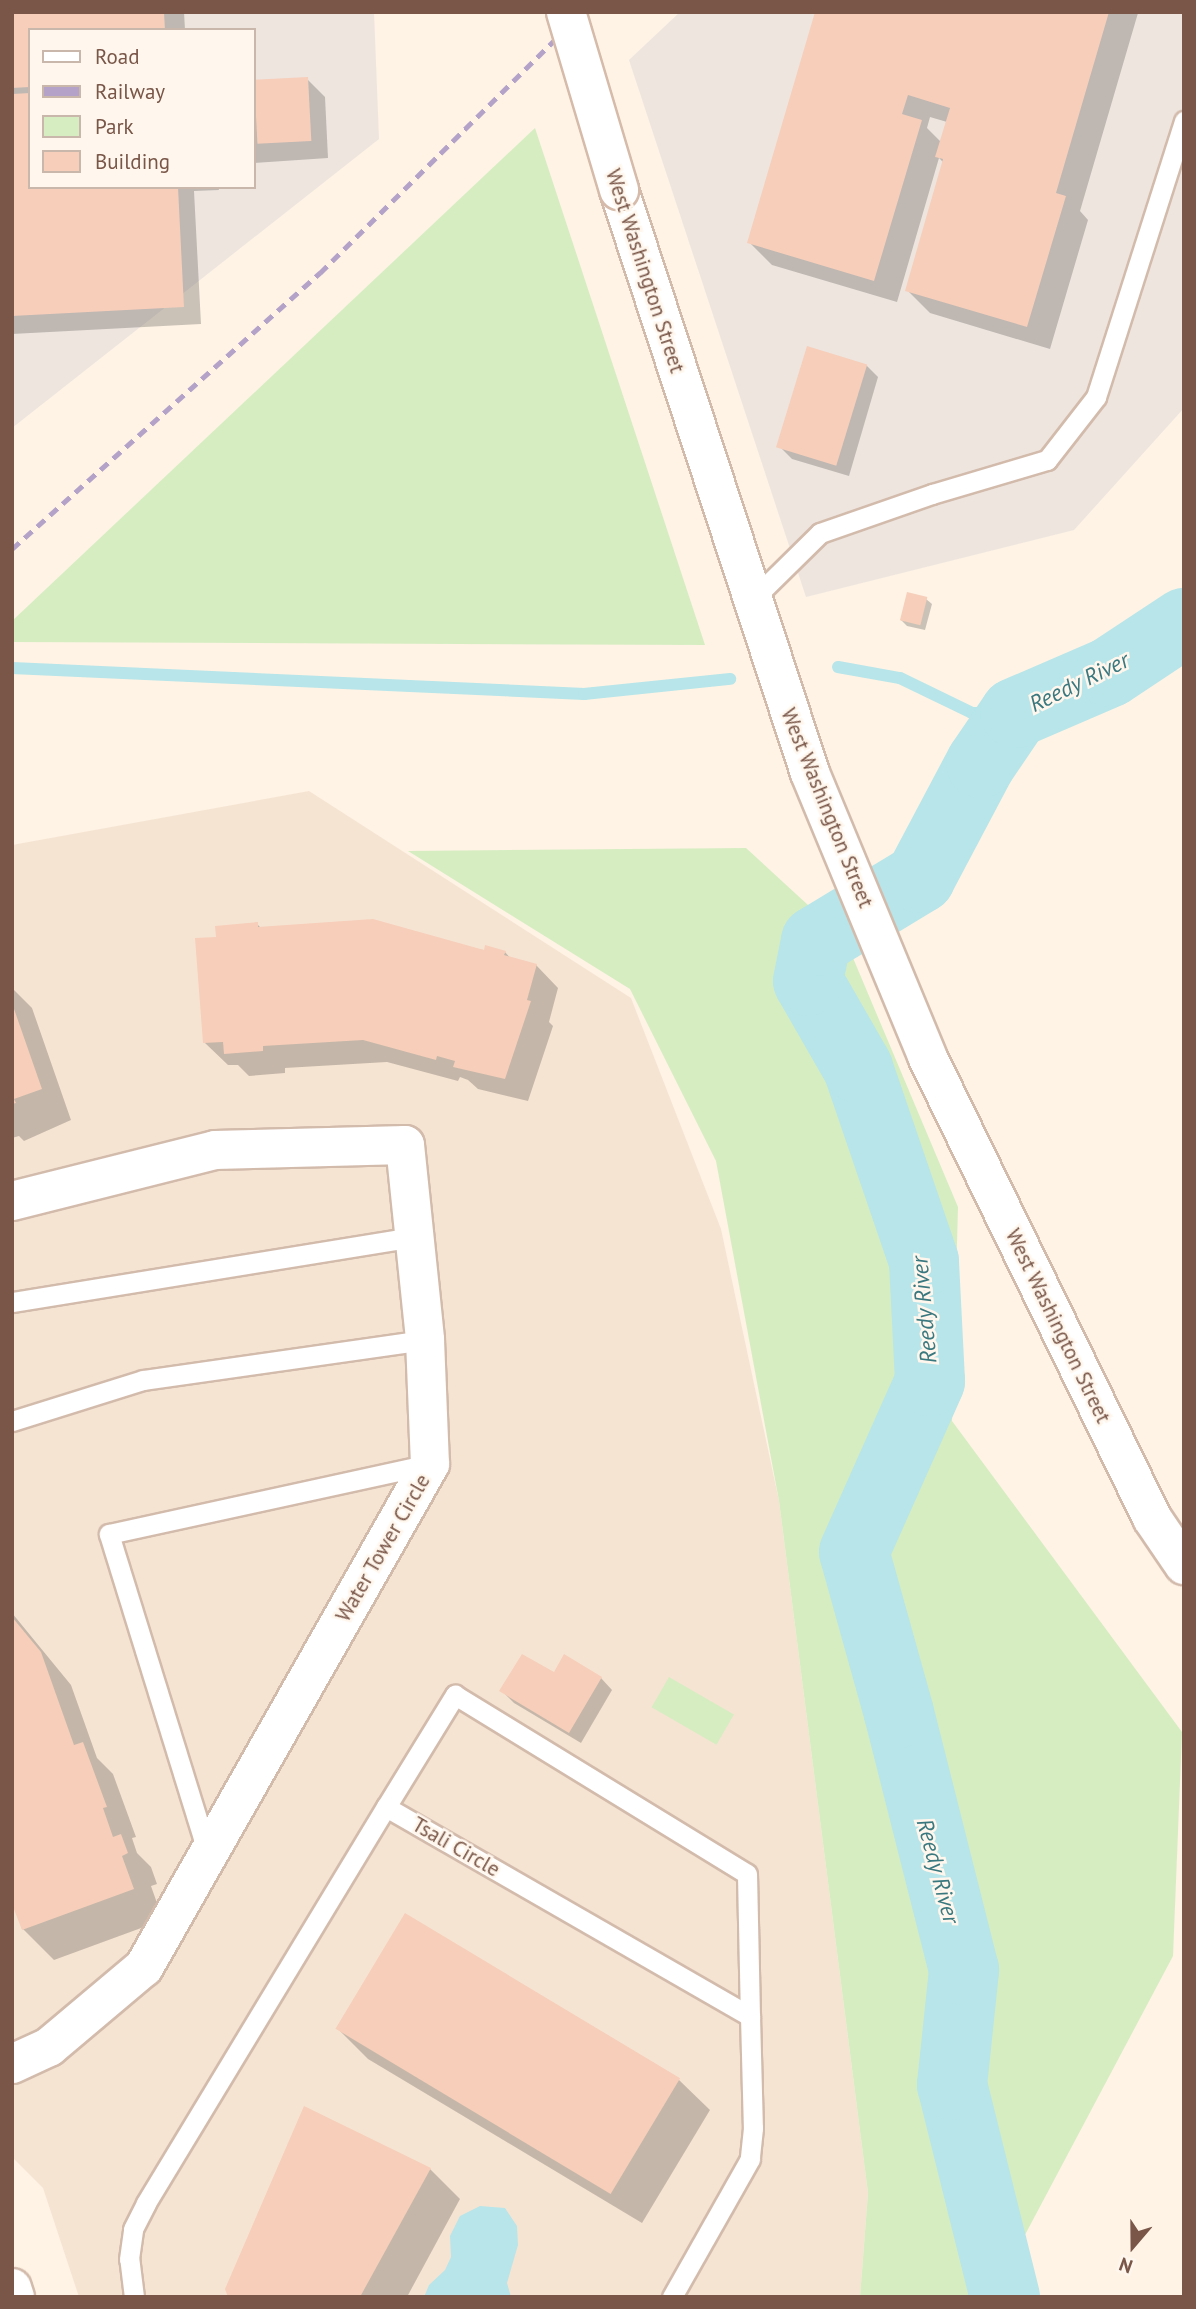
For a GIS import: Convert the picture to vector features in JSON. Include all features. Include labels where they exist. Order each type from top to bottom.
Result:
[{"type":"street","name":"West Washington Street","points":[[566,12],[619,190],[751,601],[810,773],[927,1056],[1152,1518],[1184,1565]]},
{"type":"street","name":"Water Tower Circle","points":[[12,1202],[215,1150],[405,1145],[425,1340],[430,1464],[144,1967],[49,2047],[12,2064]]},
{"type":"street","points":[[12,2288],[15,2297]]},
{"type":"lane","points":[[751,601],[820,533],[932,494],[1047,460],[1096,397],[1184,121]]},
{"type":"lane","points":[[12,1302],[415,1237]]},
{"type":"lane","points":[[12,1421],[142,1380],[425,1340]]},
{"type":"lane","points":[[208,1855],[110,1534],[430,1464]]},
{"type":"lane","points":[[134,2297],[129,2259],[133,2229],[146,2203],[455,1695],[747,1874],[753,2128],[750,2159],[672,2297]]},
{"type":"lane","name":"Tsali Circle","points":[[386,1807],[750,2016]]},
{"type":"shaded area","points":[[12,12],[374,12],[379,139],[12,428]]},
{"type":"shaded area","points":[[680,12],[1184,12],[1184,408],[1074,530],[806,597],[629,60]]},
{"type":"shaded area","points":[[309,791],[631,998],[721,1229],[779,1501],[868,2193],[860,2297],[79,2297],[43,2188],[12,2157],[12,845]]},
{"type":"green space","points":[[535,128],[705,645],[12,642],[12,621]]},
{"type":"green space","points":[[746,848],[845,939],[958,1207],[952,1421],[1182,1732],[1173,1956],[992,2297],[860,2297],[868,2193],[779,1501],[716,1161],[630,989],[408,851]]},
{"type":"green space","points":[[669,1677],[734,1714],[716,1745],[652,1707]]},
{"type":"water","points":[[480,2206],[505,2208],[517,2226],[518,2245],[507,2283],[511,2297],[424,2297],[429,2285],[445,2270],[451,2257],[450,2236],[460,2216]]},
{"type":"building","points":[[12,12],[164,12],[165,28],[28,28],[28,87],[12,88]]},
{"type":"building","points":[[815,12],[1109,12],[1056,193],[1066,196],[1027,327],[905,291],[943,159],[935,157],[950,108],[908,95],[902,114],[922,120],[874,281],[747,243]]},
{"type":"building","points":[[308,77],[311,141],[257,144],[256,80]]},
{"type":"building","points":[[28,93],[28,189],[178,189],[184,307],[12,316],[12,94]]},
{"type":"building","points":[[807,346],[867,364],[836,466],[776,447]]},
{"type":"building","points":[[907,592],[927,597],[920,625],[900,620]]},
{"type":"building","points":[[373,919],[484,950],[485,945],[506,951],[504,955],[537,964],[527,1000],[531,1001],[505,1079],[453,1067],[455,1061],[437,1056],[436,1060],[363,1040],[263,1046],[263,1051],[224,1054],[223,1042],[203,1043],[195,938],[216,937],[215,926],[258,922],[258,927]]},
{"type":"building","points":[[13,1006],[42,1089],[14,1099],[16,1103],[12,1104]]},
{"type":"building","points":[[12,1617],[41,1652],[74,1745],[83,1742],[107,1807],[103,1808],[113,1837],[121,1834],[128,1853],[122,1856],[134,1889],[22,1930],[12,1904]]},
{"type":"building","points":[[522,1654],[554,1672],[564,1654],[602,1677],[569,1733],[499,1691]]},
{"type":"building","points":[[405,1913],[680,2078],[611,2194],[335,2029]]},
{"type":"building","points":[[304,2106],[431,2168],[360,2297],[228,2297],[225,2289]]},
{"type":"waterway","name":"Reedy River","points":[[1005,2297],[952,2085],[964,1970],[899,1713],[854,1552],[930,1381],[924,1261],[858,1068],[808,981],[816,941],[920,878],[981,763],[1015,713],[1110,672],[1184,623]]},
{"type":"waterway","points":[[838,667],[900,678],[972,713],[1015,713]]},
{"type":"waterway","points":[[12,668],[584,694],[730,679]]},
{"type":"railway","points":[[12,549],[320,273],[583,12]]}]
